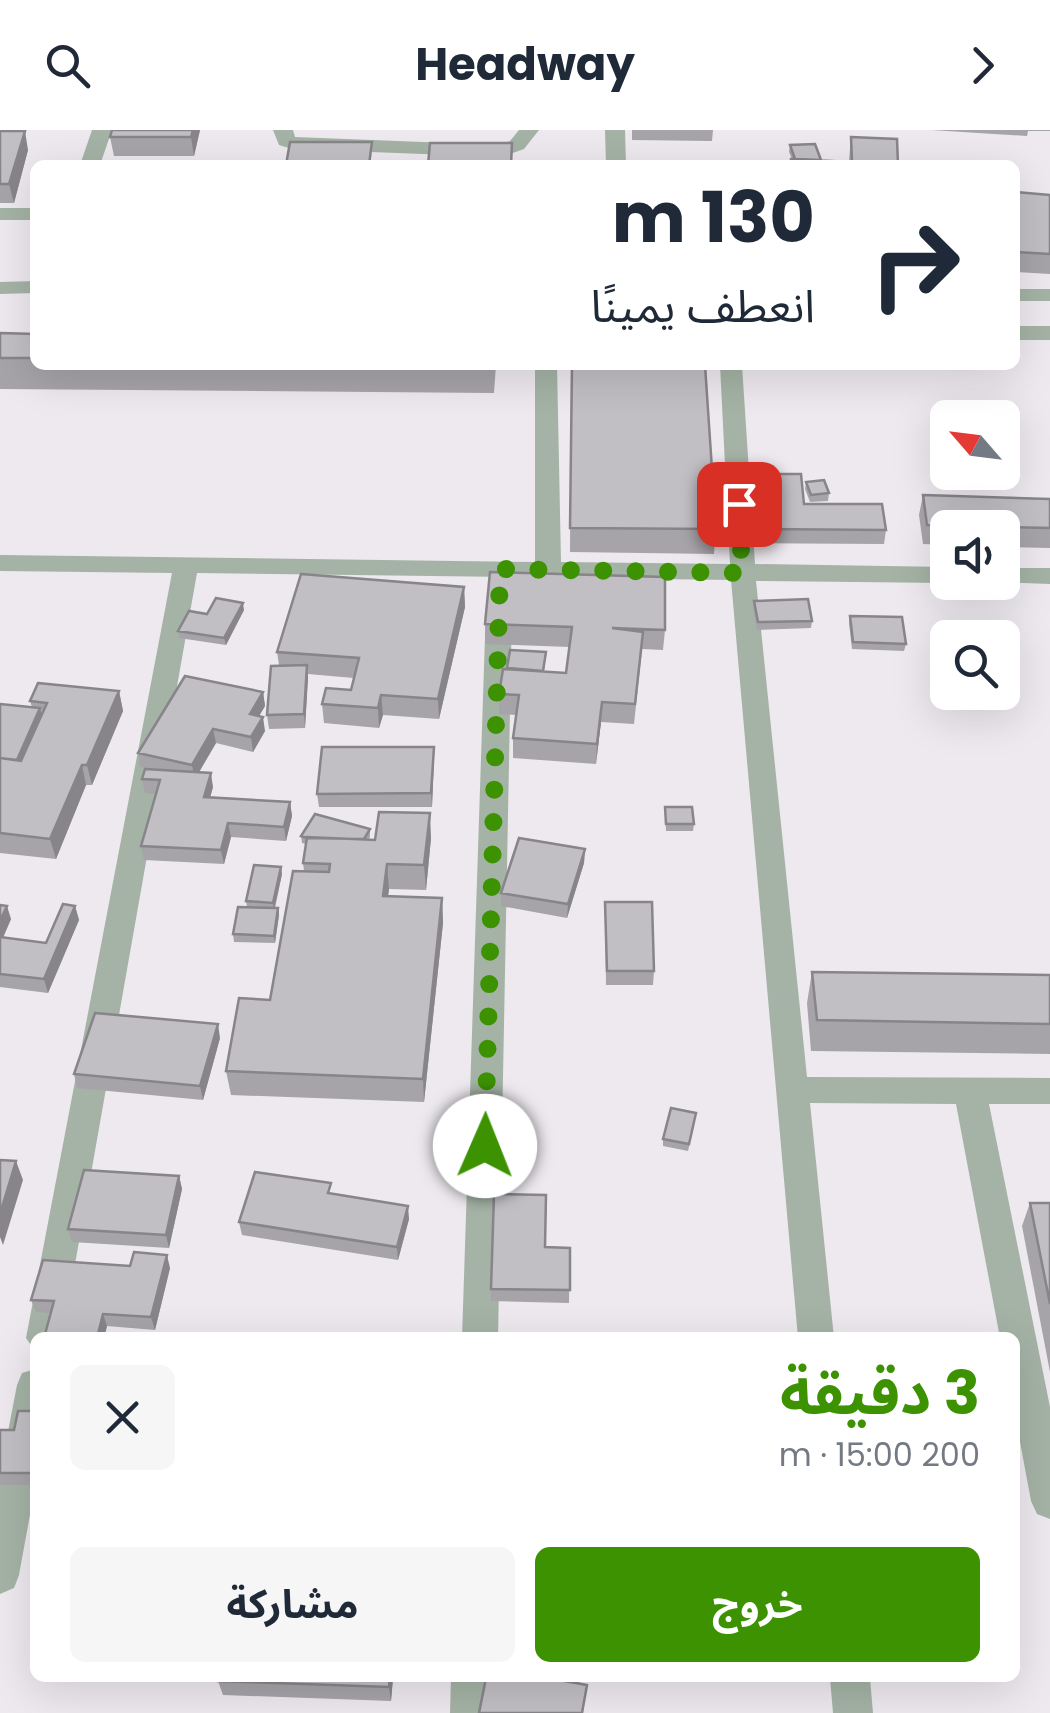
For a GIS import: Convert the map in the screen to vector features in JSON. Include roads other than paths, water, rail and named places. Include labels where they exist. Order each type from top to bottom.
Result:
[{"type":"street","points":[[92,160],[102,130]]},
{"type":"street","points":[[283,130],[292,144],[502,151],[517,145],[529,130]]},
{"type":"street","points":[[614,130],[616,160]]},
{"type":"street","points":[[0,214],[30,214]]},
{"type":"street","points":[[0,288],[30,288]]},
{"type":"street","points":[[1020,295],[1050,295]]},
{"type":"street","points":[[1020,333],[1050,333]]},
{"type":"street","points":[[546,370],[548,567]]},
{"type":"street","points":[[732,370],[742,573],[815,1332]]},
{"type":"street","points":[[0,563],[930,575]]},
{"type":"street","points":[[45,1332],[186,566]]},
{"type":"street","points":[[480,1332],[500,569]]},
{"type":"street","points":[[1020,576],[1050,576]]},
{"type":"street","points":[[792,1090],[1050,1091]]},
{"type":"street","points":[[970,1090],[1017,1332]]},
{"type":"street","points":[[1020,1346],[1050,1500]]},
{"type":"street","points":[[0,1575],[30,1412]]},
{"type":"street","points":[[470,1713],[471,1682]]},
{"type":"street","points":[[850,1682],[853,1713]]}]
